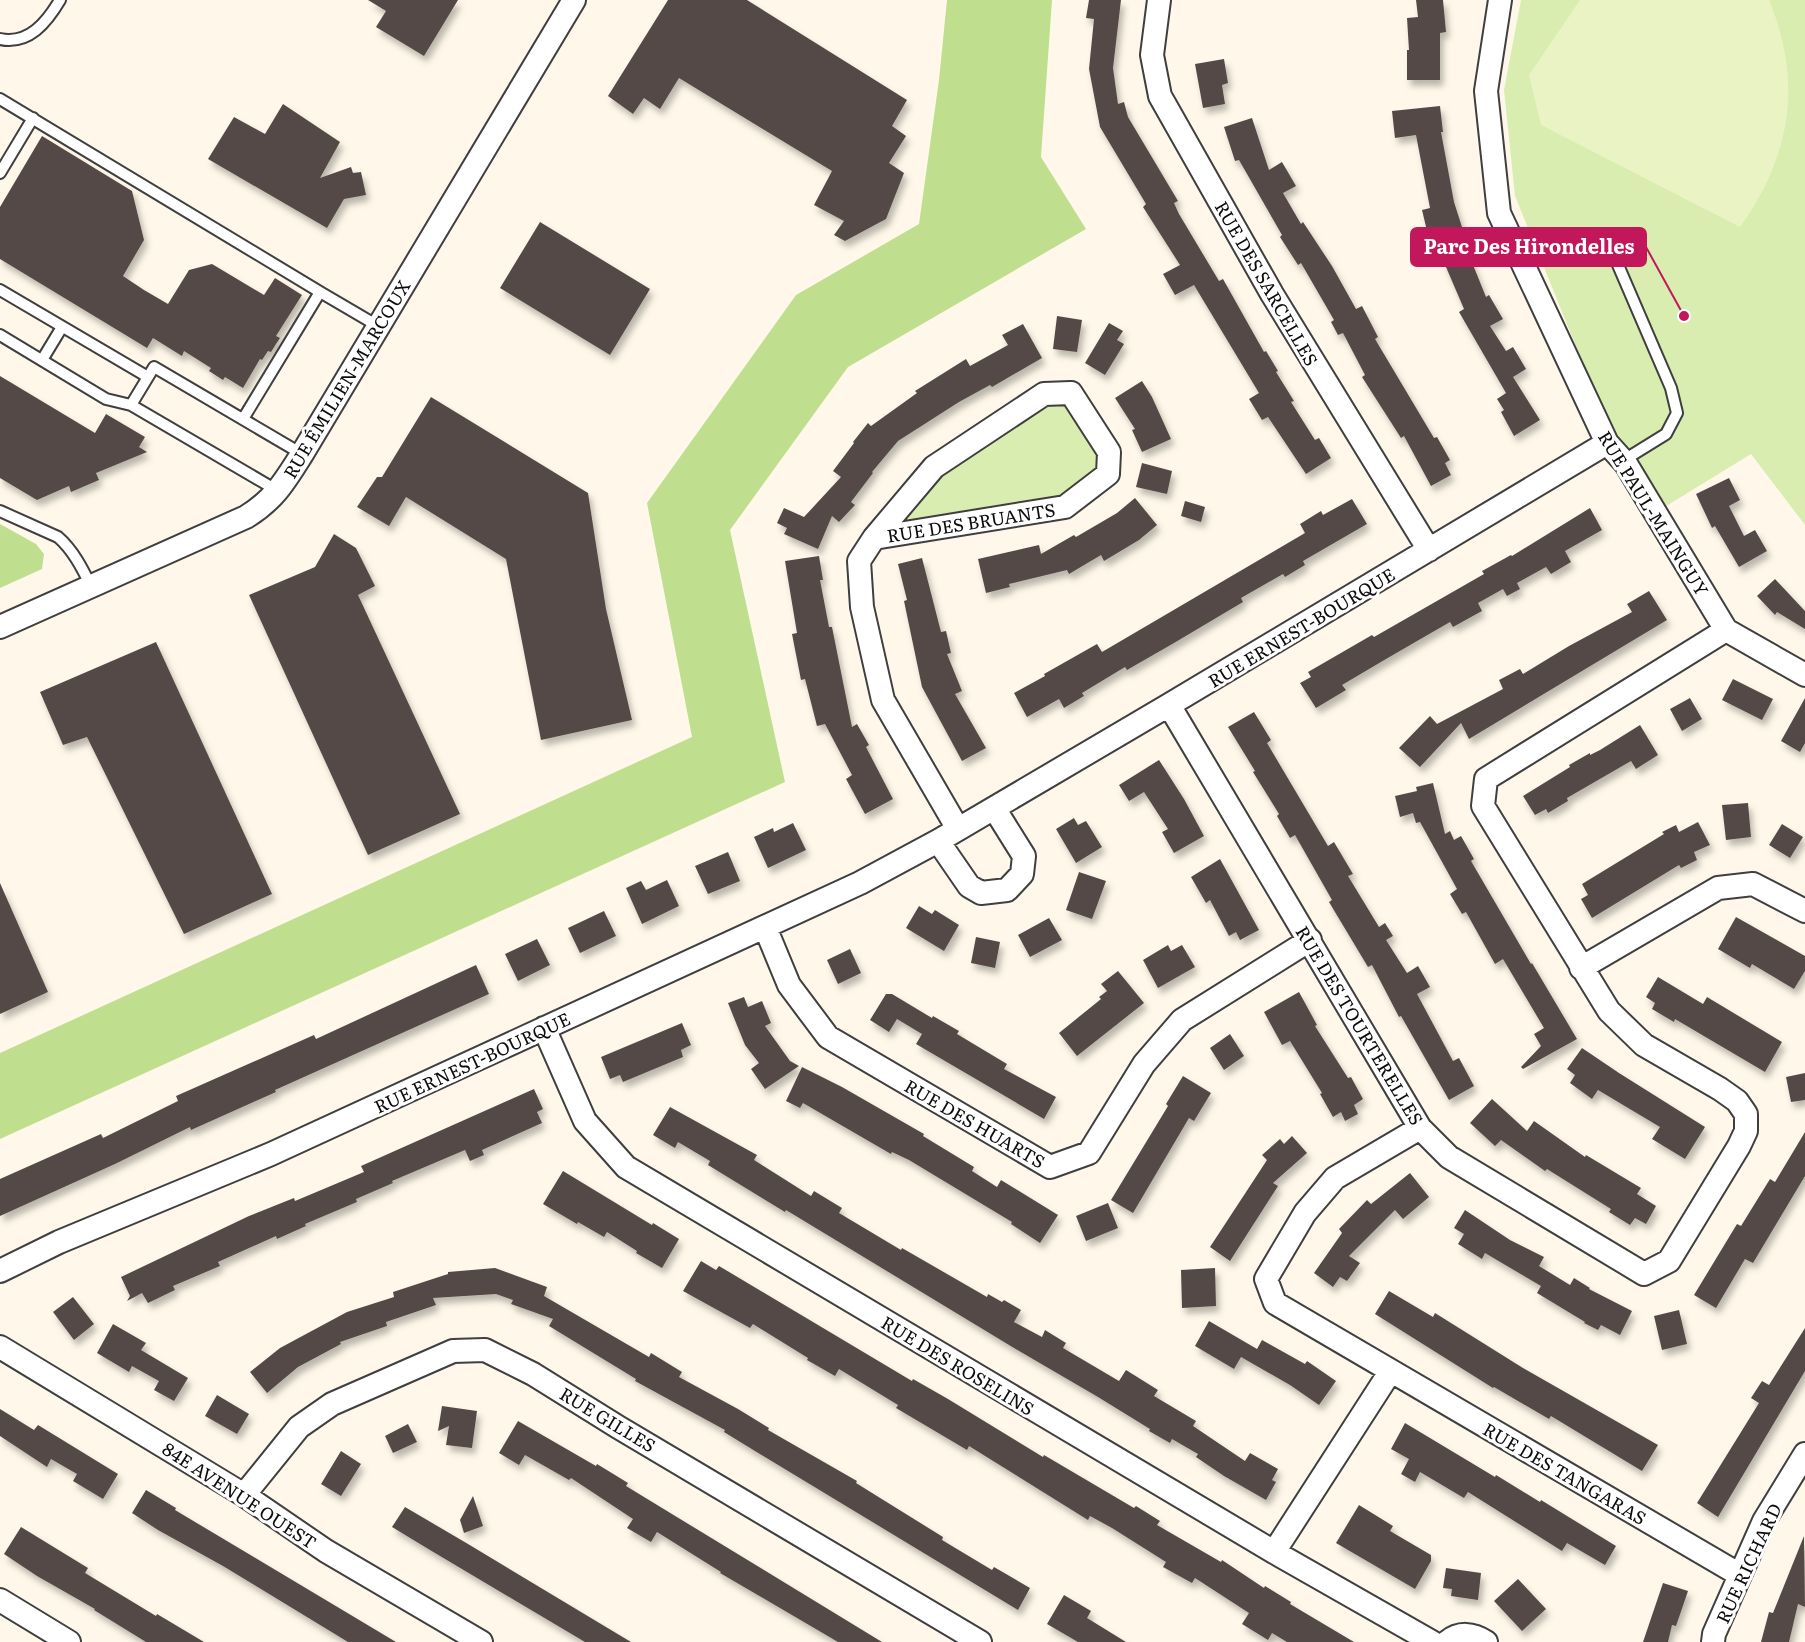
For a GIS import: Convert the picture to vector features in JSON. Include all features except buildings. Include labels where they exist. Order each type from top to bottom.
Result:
[{"type":"street","name":"RUE ÉMILIEN-MARCOUX","points":[[0,627],[246,517],[260,508],[278,491],[574,0]]},
{"type":"street","name":"RUE DES SARCELLES","points":[[1159,0],[1152,55],[1160,96],[1272,294],[1429,550]]},
{"type":"street","name":"RUE PAUL-MAINGUY","points":[[1500,0],[1486,91],[1499,213],[1607,443],[1624,460],[1726,630],[1805,675]]},
{"type":"street","name":"RUE DES BRUANTS","points":[[874,538],[1065,507],[1108,474],[1109,452],[1071,393],[1044,394],[934,467],[874,538],[859,561],[862,607],[883,700],[958,829]]},
{"type":"street","name":"RUE ERNEST-BOURQUE","points":[[0,1271],[59,1242],[271,1154],[860,883],[938,841],[1169,705],[1607,443]]},
{"type":"street","name":"RUE DES TOURTERELLES","points":[[1169,705],[1420,1128],[1449,1157],[1644,1274],[1669,1261],[1739,1146],[1746,1131],[1746,1114],[1737,1101],[1720,1089],[1644,1045],[1609,1011],[1483,806],[1486,779],[1726,630]]},
{"type":"street","points":[[938,841],[969,886],[981,893],[1007,890],[1022,874],[1024,856],[993,808]]},
{"type":"street","points":[[1581,968],[1718,888],[1753,884],[1805,911]]},
{"type":"street","name":"RUE DES HUARTS","points":[[765,927],[789,985],[828,1038],[1050,1167],[1089,1153],[1144,1064],[1182,1020],[1310,940]]},
{"type":"street","name":"RUE DES ROSELINS","points":[[544,1028],[585,1121],[626,1167],[1274,1552],[1432,1642]]},
{"type":"street","name":"RUE DES TANGARAS","points":[[1420,1128],[1335,1178],[1305,1213],[1266,1279],[1275,1303],[1740,1575]]},
{"type":"street","name":"84E AVENUE OUEST","points":[[0,1347],[244,1496],[326,1551],[481,1642]]},
{"type":"street","name":"RUE GILLES","points":[[244,1496],[299,1427],[332,1404],[453,1351],[484,1350],[533,1374],[980,1642]]},
{"type":"street","points":[[1274,1552],[1390,1371]]},
{"type":"street","name":"RUE RICHARD","points":[[1713,1642],[1714,1634],[1764,1521],[1805,1454]]},
{"type":"street","points":[[0,1600],[69,1642]]},
{"type":"street","points":[[1447,1642],[1459,1635],[1469,1634],[1486,1642]]},
{"type":"lane","points":[[0,39],[19,39],[35,32],[48,20],[60,0]]},
{"type":"lane","points":[[0,99],[378,326]]},
{"type":"lane","points":[[0,173],[33,118]]},
{"type":"lane","points":[[1612,251],[1671,388],[1677,413],[1666,435],[1624,460]]},
{"type":"lane","points":[[0,290],[148,377]]},
{"type":"lane","points":[[243,419],[320,292]]},
{"type":"lane","points":[[42,360],[62,327]]},
{"type":"lane","points":[[0,335],[106,399],[131,405],[278,491]]},
{"type":"lane","points":[[131,405],[154,367],[302,454]]},
{"type":"lane","points":[[0,511],[58,537],[66,544],[79,563],[91,586]]},
{"type":"green space","points":[[947,0],[1052,0],[1041,157],[1086,229],[848,367],[730,530],[785,782],[0,1139],[0,1053],[692,737],[647,503],[796,295],[919,224],[939,80]]},
{"type":"green space","points":[[1521,0],[1805,0],[1805,525],[1751,454],[1655,513],[1612,435],[1515,196],[1504,90]]},
{"type":"green space","points":[[1580,0],[1769,0],[1780,30],[1786,60],[1788,89],[1786,118],[1781,146],[1771,173],[1740,227],[1541,125],[1529,75]]},
{"type":"green space","points":[[1071,393],[1108,474],[1065,507],[874,538],[934,467],[1044,394]]},
{"type":"green space","points":[[0,524],[36,544],[44,554],[42,569],[0,588]]},
{"type":"place","name":"Parc Des Hirondelles","points":[[1684,316]]}]
